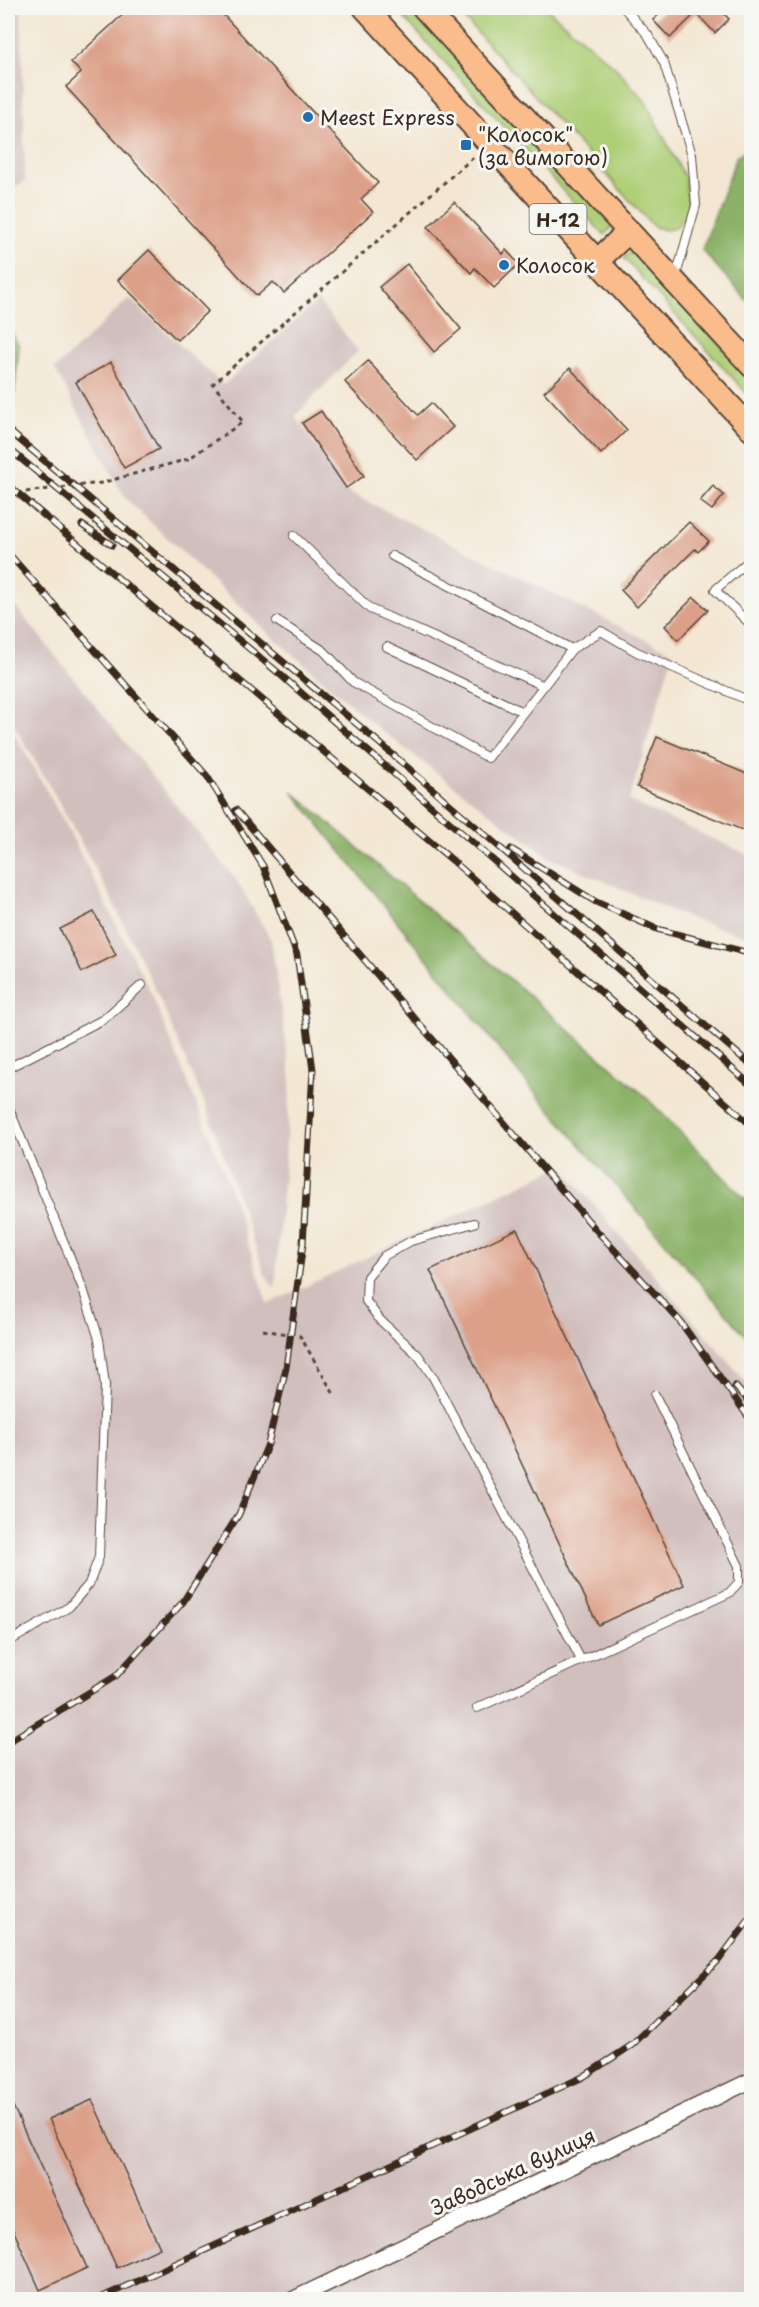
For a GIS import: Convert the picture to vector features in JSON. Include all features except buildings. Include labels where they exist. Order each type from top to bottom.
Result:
[{"type":"main road","name":"Н-12","points":[[365,8],[752,430]]},
{"type":"main road","name":"Н-12","points":[[424,8],[752,366]]},
{"type":"main road","points":[[596,262],[628,231]]},
{"type":"street","name":"Заводська вулиця","points":[[292,2300],[752,2080]]},
{"type":"lane","points":[[624,8],[648,35],[664,63],[692,155],[696,206],[674,281]]},
{"type":"lane","points":[[294,536],[370,609],[543,686]]},
{"type":"lane","points":[[392,556],[572,649]]},
{"type":"lane","points":[[752,558],[715,590],[752,626]]},
{"type":"lane","points":[[277,621],[324,651],[353,682],[488,758],[572,649],[601,631],[637,652],[752,702]]},
{"type":"lane","points":[[387,647],[523,712]]},
{"type":"lane","points":[[8,1068],[104,1019],[142,985]]},
{"type":"lane","points":[[8,1106],[83,1289],[99,1339],[105,1385],[99,1557],[89,1584],[69,1607],[8,1641]]},
{"type":"lane","points":[[474,1223],[411,1241],[384,1256],[367,1277],[366,1301],[380,1320],[418,1355],[432,1377],[581,1660]]},
{"type":"lane","points":[[477,1708],[729,1593],[739,1582],[739,1566],[654,1395]]},
{"type":"path","points":[[8,494],[101,483],[188,459],[243,422],[213,384],[489,144]]},
{"type":"path","points":[[264,1330],[300,1336],[335,1396]]},
{"type":"shaded area","points":[[8,8],[21,8],[25,181],[8,191]]},
{"type":"shaded area","points":[[129,298],[223,385],[318,301],[358,351],[295,416],[346,491],[673,653],[629,801],[751,856],[751,938],[686,917],[548,857],[382,731],[269,634],[125,498],[55,369]]},
{"type":"shaded area","points":[[8,597],[237,881],[271,940],[291,1078],[275,1289],[265,1274],[207,1109],[157,993],[110,896],[8,715]]},
{"type":"shaded area","points":[[8,723],[66,825],[152,995],[225,1174],[268,1304],[561,1166],[751,1388],[751,2299],[8,2299]]},
{"type":"green space","points":[[395,8],[414,8],[614,225],[604,235]]},
{"type":"green space","points":[[455,8],[546,8],[616,68],[645,101],[685,178],[689,209],[676,228],[666,230],[654,227]]},
{"type":"green space","points":[[751,149],[751,305],[702,250],[737,155]]},
{"type":"green space","points":[[633,250],[751,379],[751,398],[624,258]]},
{"type":"green space","points":[[8,325],[19,346],[13,409],[8,404]]},
{"type":"green space","points":[[292,791],[644,1095],[751,1205],[751,1342],[526,1082]]},
{"type":"railway","points":[[8,430],[377,741],[752,1066]]},
{"type":"railway","points":[[8,448],[275,670],[752,1086]]},
{"type":"railway","points":[[8,485],[452,860],[752,1126]]},
{"type":"railway","points":[[82,525],[112,545]]},
{"type":"railway","points":[[8,553],[207,776],[263,866],[297,955],[313,1070],[303,1244],[286,1368],[268,1444],[239,1514],[183,1602],[116,1676],[8,1742]]},
{"type":"railway","points":[[236,810],[597,1231],[679,1320],[752,1422]]},
{"type":"railway","points":[[511,849],[596,902],[657,929],[752,954]]},
{"type":"railway","points":[[735,1386],[752,1405]]},
{"type":"railway","points":[[96,2300],[583,2077],[632,2045],[719,1960],[752,1916]]},
{"type":"place","name":"Meest Express","points":[[308,117]]},
{"type":"place","name":"\"Колосок\" (за вимогою)","points":[[466,145]]},
{"type":"place","name":"Колосок","points":[[504,265]]}]
